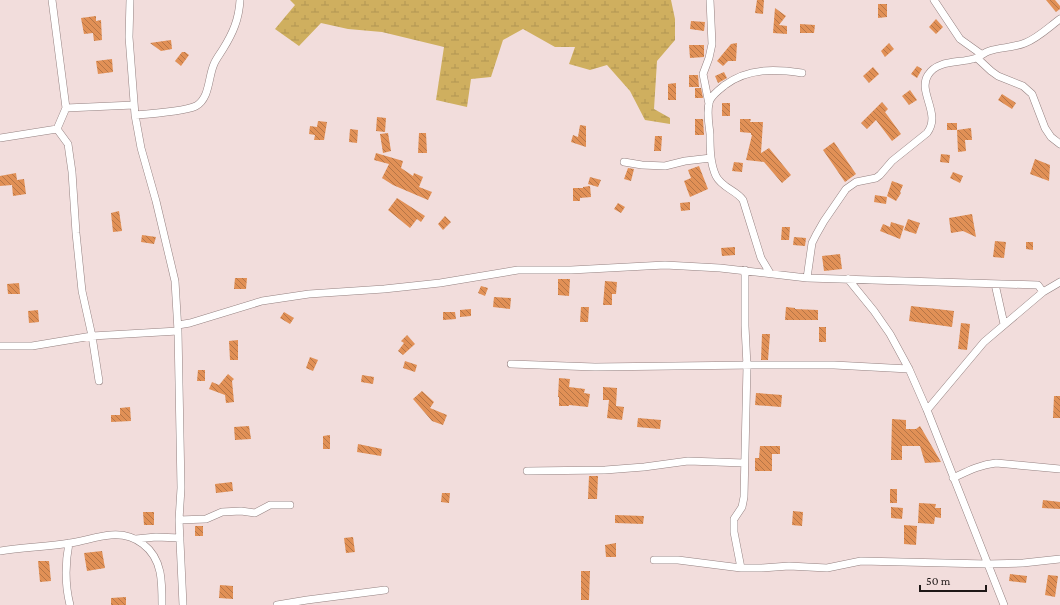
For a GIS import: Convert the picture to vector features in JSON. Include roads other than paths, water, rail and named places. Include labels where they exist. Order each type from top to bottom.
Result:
[{"type":"street","points":[[52,0],[66,108],[57,129]]},
{"type":"street","points":[[130,0],[129,37],[135,114],[141,148],[156,201],[175,281],[178,328],[181,488],[179,520],[183,605]]},
{"type":"street","points":[[135,114],[146,114],[186,108],[196,106],[201,102],[205,97],[214,64],[238,21],[240,0]]},
{"type":"street","points":[[710,0],[712,44],[703,74],[709,105],[711,158],[718,178],[724,186],[738,194],[743,200],[761,258],[770,273]]},
{"type":"street","points":[[934,0],[960,39],[979,56],[995,74],[1023,86],[1032,94],[1045,128],[1051,137],[1060,144]]},
{"type":"street","points":[[807,278],[812,243],[824,221],[846,189],[856,182],[876,178],[892,160],[927,133],[932,126],[932,116],[925,84],[928,75],[938,66],[947,63],[979,56],[991,50],[1027,42],[1037,37],[1060,19]]},
{"type":"street","points":[[709,105],[712,98],[721,88],[746,74],[771,70],[802,73]]},
{"type":"street","points":[[66,108],[134,105]]},
{"type":"street","points":[[0,138],[57,129]]},
{"type":"street","points":[[57,129],[68,144],[72,172],[82,291],[92,336],[99,381]]},
{"type":"street","points":[[624,162],[642,165],[665,166],[685,161],[711,158]]},
{"type":"street","points":[[0,346],[32,346],[92,336],[178,328],[262,301],[309,294],[384,289],[440,283],[518,270],[570,270],[665,265],[745,270],[807,278],[1038,285],[1043,292]]},
{"type":"street","points":[[741,568],[734,532],[734,519],[742,507],[744,497],[747,366],[745,270]]},
{"type":"street","points":[[848,279],[874,311],[890,334],[909,369],[927,410],[1004,605]]},
{"type":"street","points":[[927,410],[978,348],[1004,324],[1043,292],[1060,282]]},
{"type":"street","points":[[995,284],[1004,324]]},
{"type":"street","points":[[510,364],[588,367],[834,365],[909,369]]},
{"type":"street","points":[[527,471],[605,470],[644,467],[688,461],[744,463]]},
{"type":"street","points":[[953,478],[980,465],[992,464],[1060,469]]},
{"type":"street","points":[[179,520],[206,519],[222,512],[241,511],[255,513],[270,505],[290,505]]},
{"type":"street","points":[[0,551],[69,543],[114,535],[136,539],[156,537],[180,538]]},
{"type":"street","points":[[136,539],[149,550],[159,567],[162,605]]},
{"type":"street","points":[[69,543],[66,569],[67,590],[70,605]]},
{"type":"street","points":[[654,560],[678,560],[741,568],[781,566],[827,568],[861,561],[987,564],[1060,559]]},
{"type":"street","points":[[277,605],[385,590]]}]
